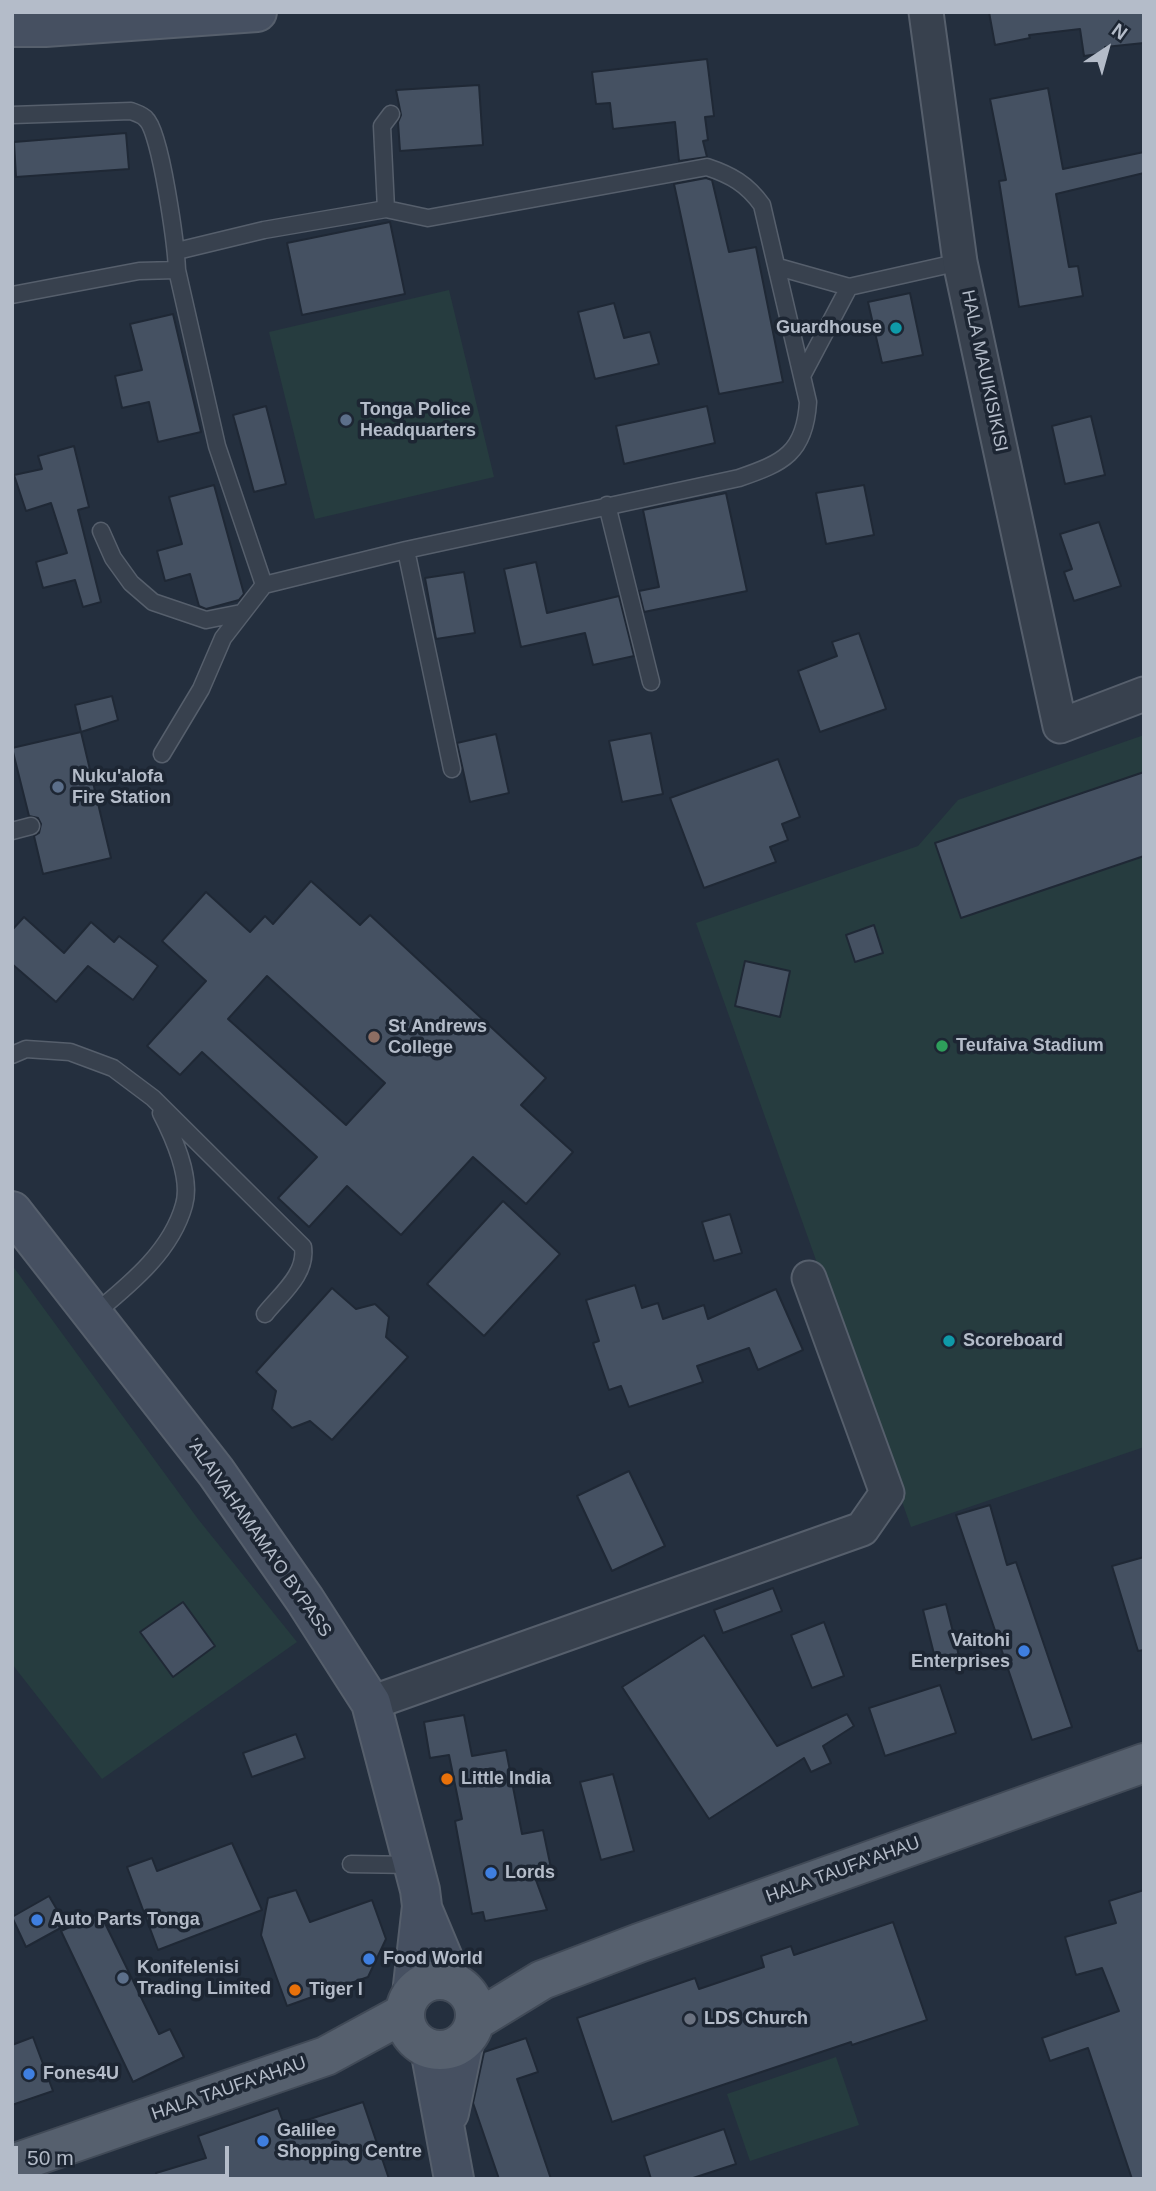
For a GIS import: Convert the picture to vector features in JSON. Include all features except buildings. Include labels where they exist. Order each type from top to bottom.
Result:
[{"type":"main road","points":[[12,27],[257,12]]},
{"type":"main road","name":"'ALAIVAHAMAMA'O BYPASS","points":[[12,1211],[216,1472],[305,1600],[371,1703],[414,1865],[440,2016]]},
{"type":"main road","name":"HALA TAUFA'AHAU","points":[[31,2166],[326,2056],[1144,1763]]},
{"type":"main road","points":[[440,2016],[447,2125],[454,2179]]},
{"type":"street","name":"HALA MAUIKISIKISI","points":[[926,12],[960,262],[1060,726],[1144,694]]},
{"type":"street","points":[[371,1703],[862,1530],[887,1493],[809,1278]]},
{"type":"lane","points":[[12,115],[131,111],[148,119],[157,141],[177,251],[177,270],[217,446],[264,585]]},
{"type":"lane","points":[[387,209],[382,126],[391,114]]},
{"type":"lane","points":[[162,754],[201,689],[223,638],[264,585],[406,550],[739,478],[774,466],[801,441],[807,423],[808,402],[762,205],[750,188],[728,174],[707,167],[428,218],[387,209],[264,230],[177,251]]},
{"type":"lane","points":[[778,267],[849,287],[960,262]]},
{"type":"lane","points":[[12,295],[139,271],[177,270]]},
{"type":"lane","points":[[803,374],[849,287]]},
{"type":"lane","points":[[607,505],[651,682]]},
{"type":"lane","points":[[101,531],[113,558],[131,583],[153,602],[206,620],[241,613]]},
{"type":"lane","points":[[406,550],[452,769]]},
{"type":"lane","points":[[12,831],[31,826]]},
{"type":"lane","points":[[12,1055],[26,1049],[70,1052],[113,1068],[153,1098],[303,1247],[305,1262],[300,1271],[265,1314]]},
{"type":"lane","points":[[93,1315],[141,1275],[162,1248],[185,1204],[182,1163],[153,1098]]},
{"type":"lane","points":[[351,1864],[414,1865]]},
{"type":"green space","points":[[449,290],[494,477],[315,519],[269,332]]},
{"type":"green space","name":"Teufaiva Stadium","points":[[1144,735],[1144,1447],[911,1527],[696,923],[918,846],[958,800]]},
{"type":"green space","points":[[12,1265],[198,1519],[297,1642],[102,1779],[12,1664]]},
{"type":"green space","points":[[836,2057],[859,2125],[750,2161],[727,2094]]},
{"type":"place","name":"Guardhouse","points":[[896,328]]},
{"type":"place","name":"Tonga Police Headquarters","points":[[346,420]]},
{"type":"place","name":"Nuku'alofa Fire Station","points":[[58,787]]},
{"type":"place","name":"St Andrews College","points":[[374,1037]]},
{"type":"place","name":"Teufaiva Stadium","points":[[942,1046]]},
{"type":"place","name":"Scoreboard","points":[[949,1341]]},
{"type":"place","name":"Vaitohi Enterprises","points":[[1024,1651]]},
{"type":"place","name":"Little India","points":[[447,1779]]},
{"type":"place","name":"Lords","points":[[491,1873]]},
{"type":"place","name":"Auto Parts Tonga","points":[[37,1920]]},
{"type":"place","name":"Food World","points":[[369,1959]]},
{"type":"place","name":"Konifelenisi Trading Limited","points":[[123,1978]]},
{"type":"place","name":"Tiger I","points":[[295,1990]]},
{"type":"place","name":"LDS Church","points":[[690,2019]]},
{"type":"place","name":"Fones4U","points":[[29,2074]]},
{"type":"place","name":"Galilee Shopping Centre","points":[[263,2141]]}]
